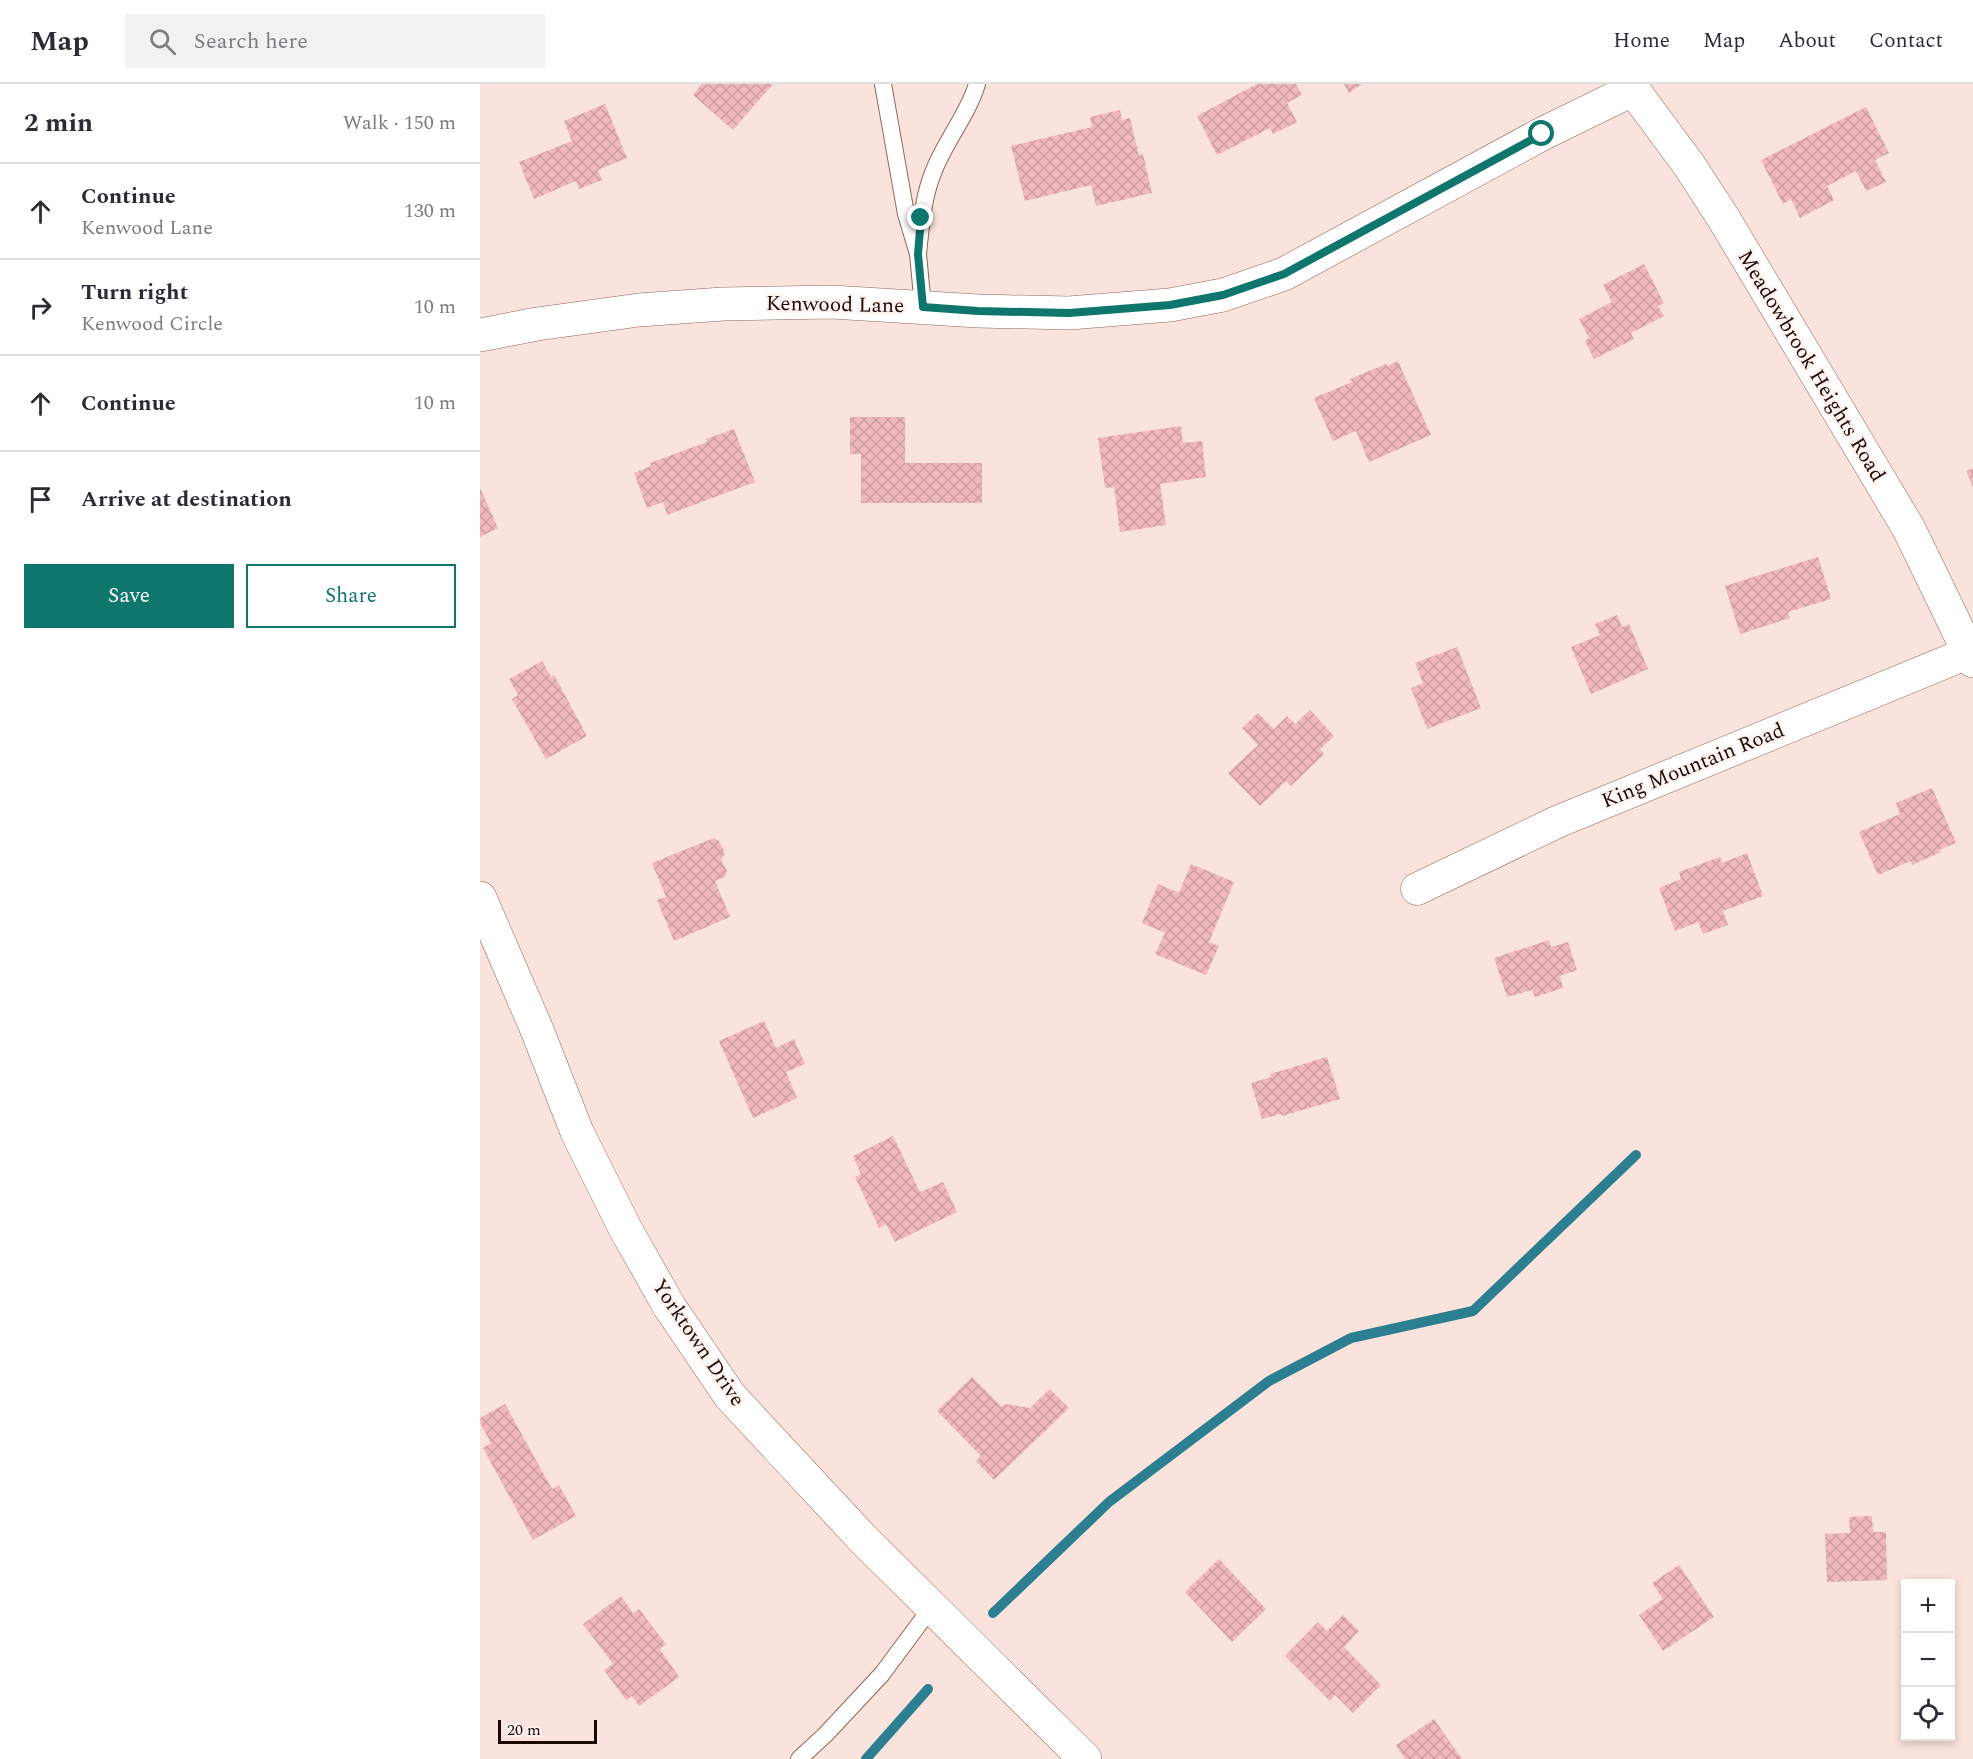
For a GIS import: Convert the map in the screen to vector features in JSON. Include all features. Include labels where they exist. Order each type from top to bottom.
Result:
[{"type":"street","name":"Kenwood Lane","points":[[480,335],[537,324],[639,310],[723,304],[832,302],[978,311],[1069,313],[1170,305],[1223,295],[1284,274],[1542,134],[1636,86]]},
{"type":"street","name":"Meadowbrook Heights Road","points":[[1636,86],[1724,219],[1909,529],[1972,655]]},
{"type":"street","name":"King Mountain Road","points":[[1417,888],[1557,822],[1972,655]]},
{"type":"street","name":"Yorktown Drive","points":[[480,898],[537,1030],[577,1132],[626,1230],[669,1305],[730,1396],[862,1539],[1085,1759]]},
{"type":"lane","points":[[882,84],[906,214],[918,254]]},
{"type":"lane","points":[[923,307],[918,254],[921,218],[929,183],[977,84]]},
{"type":"lane","points":[[799,1759],[826,1734],[882,1674],[931,1608]]},
{"type":"building","points":[[702,84],[773,84],[733,130],[693,95]]},
{"type":"building","points":[[1257,84],[1296,84],[1302,95],[1287,103],[1297,122],[1273,134],[1270,128],[1217,155],[1197,116]]},
{"type":"building","points":[[1344,84],[1362,84],[1349,93]]},
{"type":"building","points":[[605,104],[627,158],[598,170],[602,180],[579,189],[576,181],[534,199],[519,162],[572,141],[564,121]]},
{"type":"building","points":[[1866,107],[1889,153],[1875,160],[1886,182],[1866,191],[1856,171],[1827,186],[1834,200],[1800,218],[1791,199],[1783,204],[1761,160]]},
{"type":"building","points":[[1120,110],[1122,120],[1130,118],[1139,156],[1143,154],[1152,193],[1096,206],[1091,185],[1025,201],[1011,146],[1092,127],[1090,117]]},
{"type":"building","points":[[1644,264],[1664,303],[1658,306],[1664,316],[1631,333],[1634,339],[1594,359],[1585,341],[1589,338],[1579,319],[1612,302],[1603,285]]},
{"type":"building","points":[[1398,361],[1431,435],[1369,462],[1356,431],[1333,441],[1314,398],[1352,382],[1350,379]]},
{"type":"building","points":[[850,417],[905,417],[905,463],[982,463],[982,503],[861,503],[861,454],[850,454]]},
{"type":"building","points":[[1181,426],[1183,443],[1202,441],[1206,477],[1160,484],[1166,525],[1120,532],[1114,487],[1105,488],[1098,438]]},
{"type":"building","points":[[734,429],[755,482],[667,515],[663,502],[647,508],[634,473],[651,466],[650,463],[707,442],[706,439]]},
{"type":"building","points":[[1973,468],[1973,487],[1966,471]]},
{"type":"building","points":[[480,488],[498,528],[480,537]]},
{"type":"building","points":[[1818,557],[1831,599],[1788,612],[1790,618],[1740,634],[1725,586]]},
{"type":"building","points":[[1617,615],[1622,627],[1629,624],[1648,669],[1591,694],[1571,647],[1600,635],[1595,624]]},
{"type":"building","points":[[1457,647],[1481,708],[1427,729],[1411,688],[1423,683],[1415,663]]},
{"type":"building","points":[[542,661],[551,677],[554,675],[587,736],[546,759],[512,699],[518,695],[509,679]]},
{"type":"building","points":[[1310,710],[1334,736],[1320,749],[1324,754],[1291,786],[1286,781],[1260,806],[1228,773],[1258,745],[1242,728],[1258,713],[1274,729],[1287,716],[1295,724]]},
{"type":"building","points":[[1932,788],[1956,843],[1912,865],[1911,861],[1878,875],[1859,832],[1900,814],[1896,803]]},
{"type":"building","points":[[714,838],[719,841],[725,853],[721,860],[727,871],[725,877],[715,881],[730,917],[674,941],[657,900],[666,897],[652,863]]},
{"type":"building","points":[[1747,853],[1763,896],[1723,911],[1728,925],[1703,934],[1698,922],[1675,931],[1659,888],[1681,879],[1679,872],[1720,857],[1722,863]]},
{"type":"building","points":[[1191,864],[1234,882],[1209,942],[1219,946],[1206,975],[1155,954],[1165,933],[1142,923],[1158,884],[1179,893]]},
{"type":"building","points":[[1549,940],[1551,947],[1568,942],[1577,970],[1560,976],[1563,988],[1535,997],[1532,990],[1507,997],[1494,958]]},
{"type":"building","points":[[764,1021],[776,1048],[794,1039],[805,1064],[786,1072],[797,1098],[753,1118],[719,1041]]},
{"type":"building","points":[[1327,1057],[1340,1099],[1282,1116],[1281,1114],[1262,1119],[1251,1083],[1271,1077],[1270,1074]]},
{"type":"building","points":[[893,1136],[920,1192],[943,1182],[957,1212],[895,1242],[886,1224],[879,1228],[855,1177],[861,1174],[853,1156]]},
{"type":"building","points":[[972,1377],[1002,1407],[1005,1404],[1030,1408],[1050,1389],[1069,1408],[994,1480],[976,1461],[981,1456],[937,1411]]},
{"type":"building","points":[[505,1404],[552,1489],[559,1485],[576,1516],[533,1540],[483,1448],[491,1443],[480,1423],[480,1418]]},
{"type":"building","points":[[1872,1516],[1873,1532],[1886,1532],[1887,1580],[1827,1582],[1825,1534],[1850,1533],[1849,1517]]},
{"type":"building","points":[[1219,1559],[1266,1609],[1232,1642],[1185,1592]]},
{"type":"building","points":[[1679,1565],[1714,1617],[1663,1651],[1639,1615],[1663,1599],[1652,1583]]},
{"type":"building","points":[[621,1596],[633,1613],[639,1609],[666,1644],[660,1649],[679,1677],[639,1706],[632,1696],[626,1700],[604,1670],[613,1664],[583,1624]]},
{"type":"building","points":[[1343,1615],[1359,1631],[1344,1647],[1381,1685],[1353,1713],[1335,1695],[1330,1701],[1285,1656],[1318,1622],[1327,1631]]},
{"type":"building","points":[[1434,1719],[1462,1759],[1405,1759],[1396,1745]]},
{"type":"waterway","points":[[993,1613],[1109,1502],[1269,1381],[1351,1338],[1473,1311],[1636,1155]]},
{"type":"waterway","points":[[866,1759],[928,1689]]},
{"type":"route","points":[[921,218],[918,254],[923,307],[1069,313],[1170,305],[1223,295],[1284,274],[1542,134]]}]
